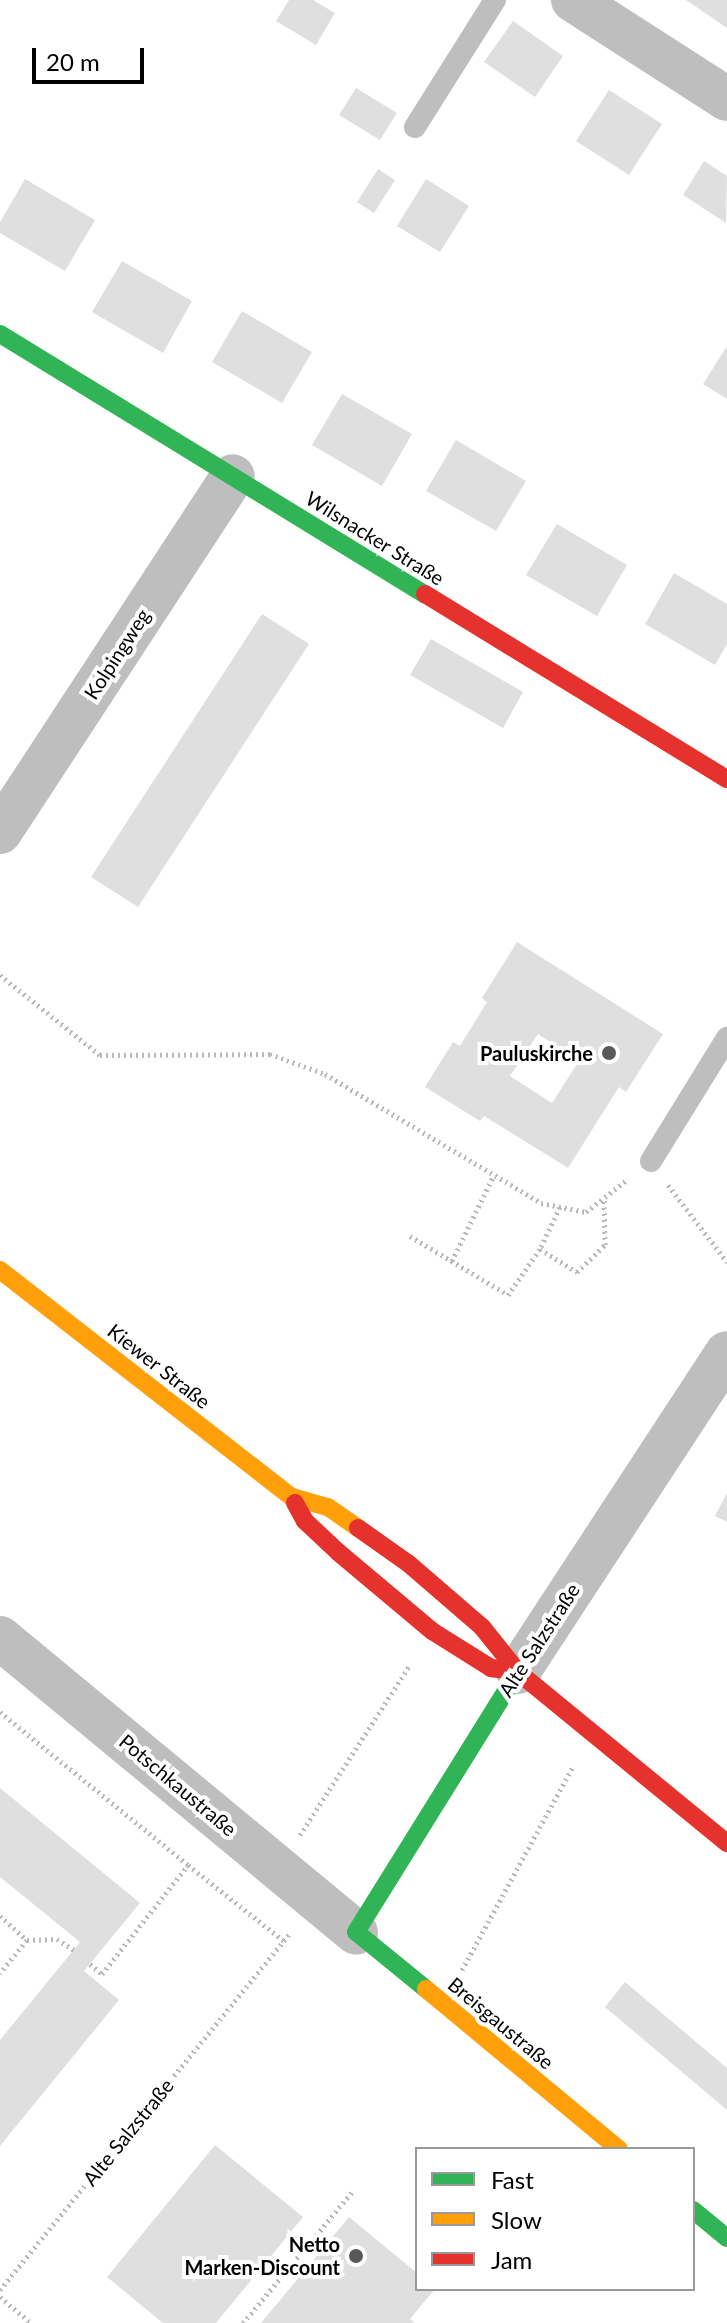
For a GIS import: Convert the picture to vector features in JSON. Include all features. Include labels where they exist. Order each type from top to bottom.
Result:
[{"type":"street","points":[[573,0],[727,99]]},
{"type":"street","name":"Wilsnacker Straße","points":[[0,334],[727,779]]},
{"type":"street","name":"Kolpingweg","points":[[0,832],[233,476]]},
{"type":"street","name":"Kiewer Straße","points":[[0,1270],[292,1497],[328,1507],[409,1564],[482,1627],[518,1672],[727,1843]]},
{"type":"street","name":"Alte Salzstraße","points":[[356,1932],[518,1672],[714,1401],[727,1353]]},
{"type":"street","name":"Kiewer Straße","points":[[292,1497],[305,1521],[432,1631],[491,1668],[518,1672]]},
{"type":"street","name":"Potschkaustraße","points":[[0,1638],[356,1932]]},
{"type":"street","name":"Breisgaustraße","points":[[356,1932],[617,2147]]},
{"type":"street","points":[[695,2212],[727,2238]]},
{"type":"lane","points":[[415,127],[495,0]]},
{"type":"lane","points":[[651,1161],[727,1038]]},
{"type":"path","points":[[0,975],[100,1055],[270,1054],[325,1074],[541,1203],[586,1212],[651,1161],[727,1262]]},
{"type":"path","points":[[452,1261],[494,1175]]},
{"type":"path","points":[[540,1249],[577,1272],[605,1245],[604,1198]]},
{"type":"path","points":[[410,1236],[508,1295],[540,1249],[560,1207]]},
{"type":"path","points":[[279,1868],[432,1631]]},
{"type":"path","points":[[0,1712],[284,1941]]},
{"type":"path","points":[[443,2004],[591,1732]]},
{"type":"path","points":[[90,1964],[102,1974],[188,1865]]},
{"type":"path","name":"Alte Salzstraße","points":[[0,2290],[318,1900]]},
{"type":"path","points":[[0,1916],[27,1940],[57,1939],[74,1950]]},
{"type":"path","points":[[0,1973],[27,1940]]},
{"type":"path","points":[[243,2323],[352,2192]]},
{"type":"path","points":[[0,2297],[31,2323]]},
{"type":"building","points":[[289,0],[313,0],[335,13],[316,45],[276,21]]},
{"type":"building","points":[[686,0],[727,0],[727,28]]},
{"type":"building","points":[[513,21],[563,56],[535,97],[484,62]]},
{"type":"building","points":[[356,88],[397,113],[380,140],[339,115]]},
{"type":"building","points":[[609,90],[662,124],[629,175],[576,141]]},
{"type":"building","points":[[704,161],[727,176],[726,223],[683,195]]},
{"type":"building","points":[[378,169],[395,180],[374,213],[357,202]]},
{"type":"building","points":[[25,179],[95,220],[65,271],[0,233],[0,222]]},
{"type":"building","points":[[426,179],[469,206],[440,252],[397,226]]},
{"type":"building","points":[[122,261],[192,301],[163,353],[92,312]]},
{"type":"building","points":[[242,311],[312,352],[282,403],[212,362]]},
{"type":"building","points":[[727,346],[727,399],[703,384]]},
{"type":"building","points":[[342,394],[412,434],[382,486],[312,445]]},
{"type":"building","points":[[456,440],[526,481],[496,531],[426,491]]},
{"type":"building","points":[[557,524],[627,565],[597,616],[526,575]]},
{"type":"building","points":[[674,573],[727,604],[727,644],[715,665],[645,624]]},
{"type":"building","points":[[262,614],[309,644],[138,907],[91,877]]},
{"type":"building","points":[[431,639],[523,692],[503,728],[410,675]]},
{"type":"building","name":"Pauluskirche","points":[[517,942],[663,1034],[626,1092],[619,1087],[568,1168],[484,1116],[480,1121],[425,1087],[453,1042],[460,1046],[487,1002],[482,998]],"holes":[[[538,1034],[579,1061],[552,1103],[510,1076]]]},
{"type":"building","points":[[727,1493],[727,1522],[715,1516]]},
{"type":"building","points":[[0,1788],[140,1903],[84,1971],[119,2000],[0,2146],[0,2040],[80,1942],[0,1877]]},
{"type":"building","points":[[625,1982],[727,2068],[727,2110],[605,2007]]},
{"type":"building","points":[[215,2145],[303,2217],[216,2323],[163,2323],[107,2277]]},
{"type":"building","name":"Netto Marken-Discount","points":[[349,2217],[415,2271],[415,2291],[433,2291],[410,2319],[415,2323],[261,2323]]},
{"type":"traffic: fast","points":[[0,334],[425,594]]},
{"type":"traffic: fast","points":[[426,1989],[356,1932],[518,1672]]},
{"type":"traffic: fast","points":[[695,2212],[727,2238]]},
{"type":"traffic: slow","points":[[0,1270],[292,1497],[328,1507],[358,1528]]},
{"type":"traffic: slow","points":[[426,1989],[617,2147]]},
{"type":"traffic: jam","points":[[425,594],[727,779]]},
{"type":"traffic: jam","points":[[295,1503],[305,1521],[338,1552],[432,1631],[491,1668],[518,1672]]},
{"type":"traffic: jam","points":[[358,1528],[409,1564],[482,1627],[518,1672],[727,1843]]},
{"type":"place","name":"Pauluskirche","points":[[609,1053]]},
{"type":"place","name":"Netto Marken-Discount","points":[[356,2256]]}]
